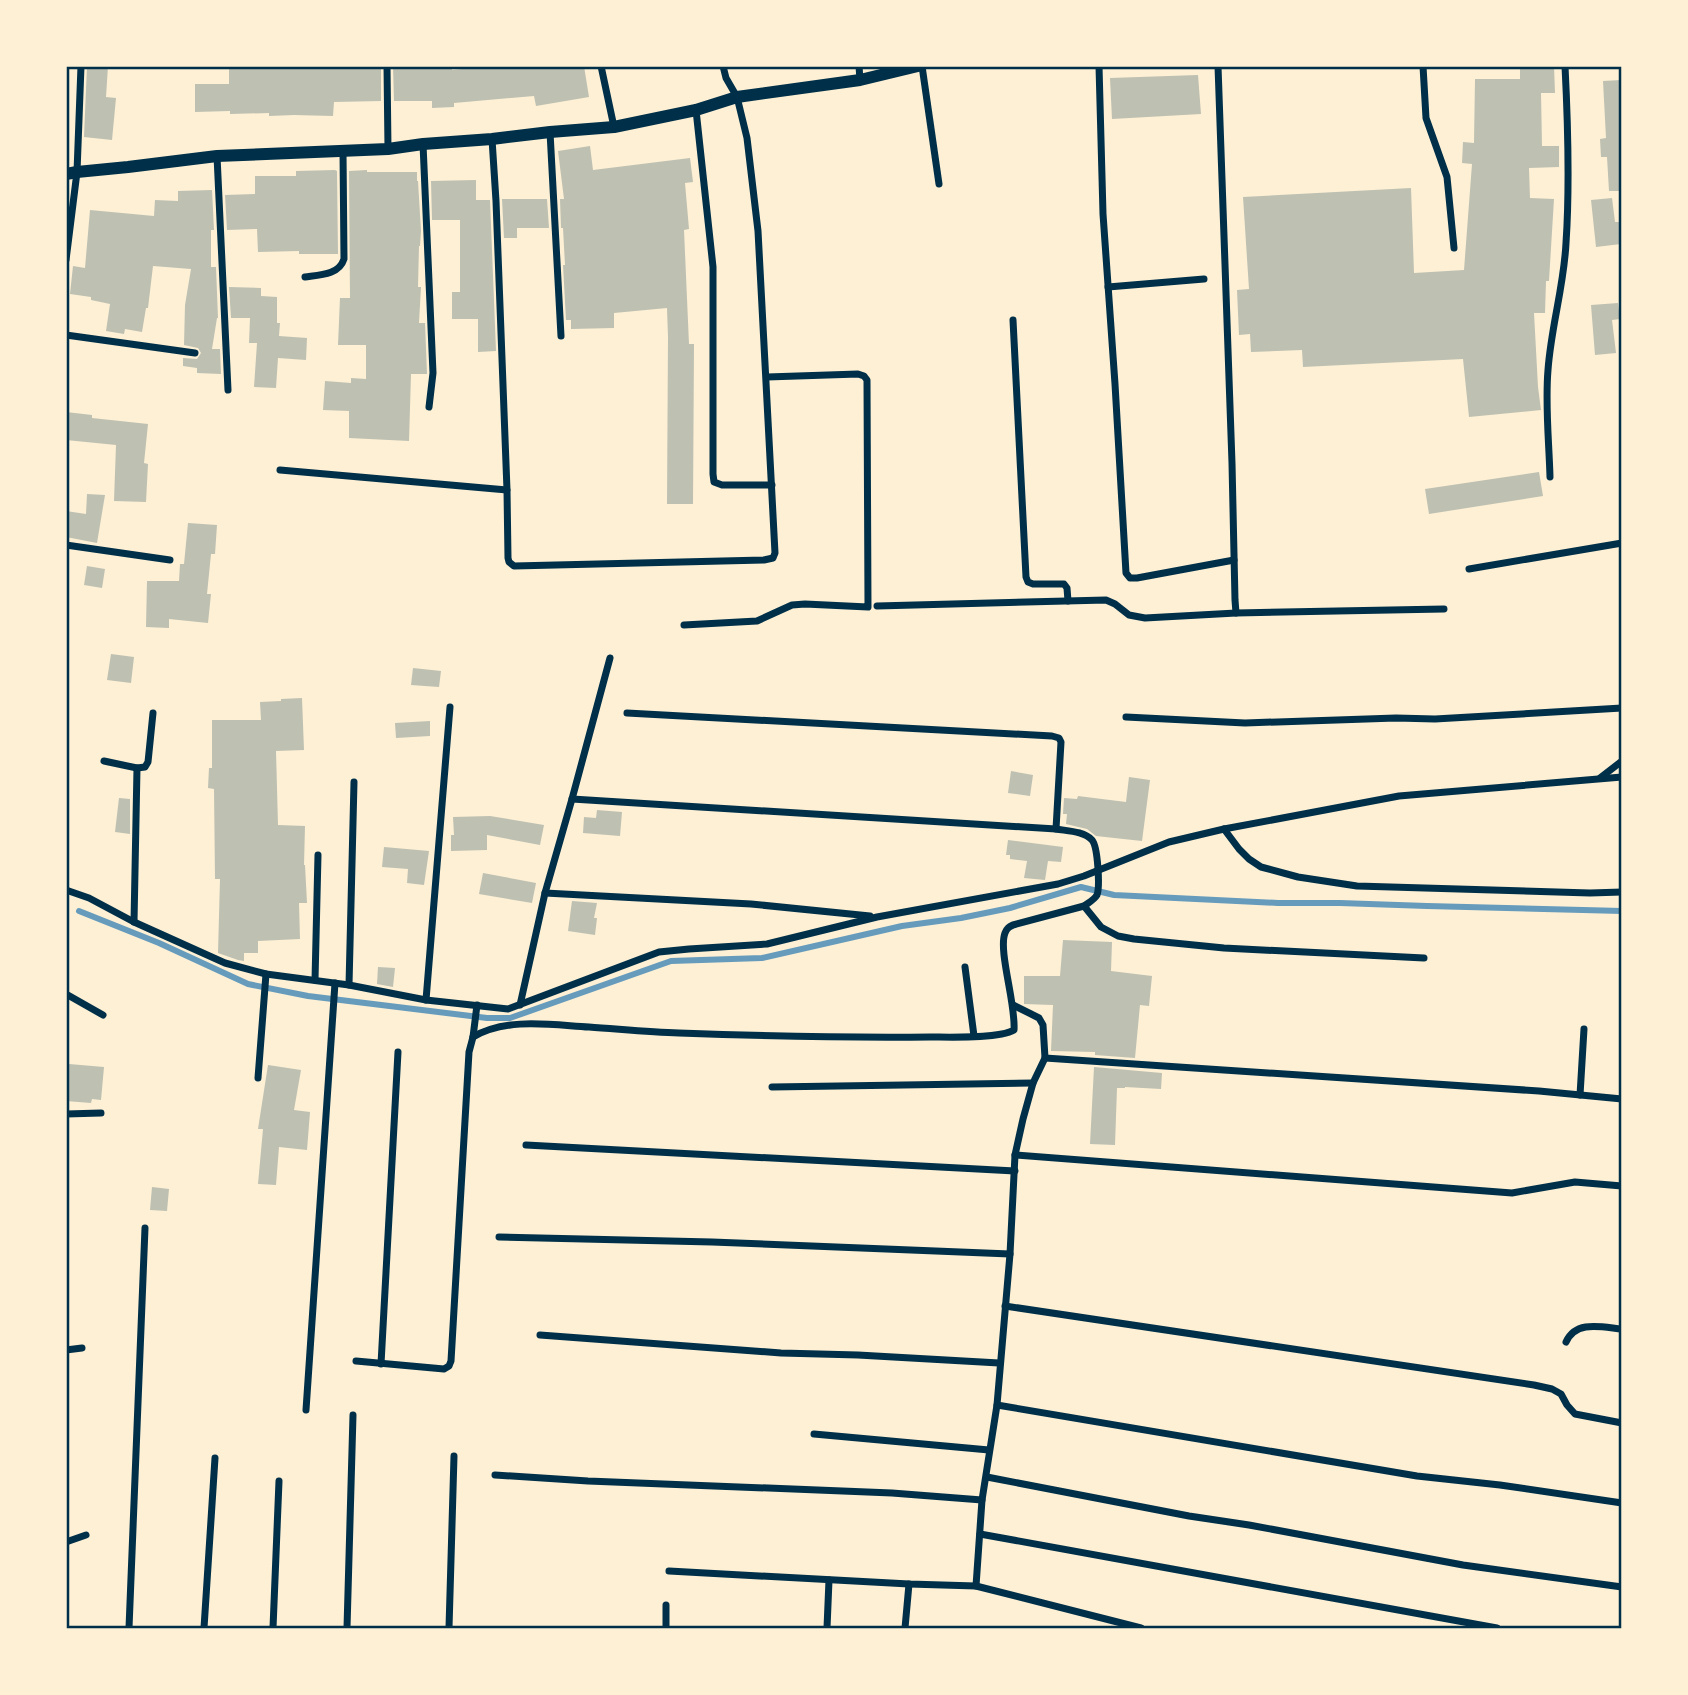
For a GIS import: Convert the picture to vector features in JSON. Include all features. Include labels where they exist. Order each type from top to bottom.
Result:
[{"type":"main road","points":[[72,173],[217,156],[388,149],[614,127],[696,110],[737,97],[860,73],[920,66]]},
{"type":"street","points":[[66,260],[81,66]]},
{"type":"street","points":[[387,66],[388,149]]},
{"type":"street","points":[[601,66],[614,127]]},
{"type":"street","points":[[492,139],[508,558],[512,564],[518,566],[773,558],[772,485],[758,231],[747,138],[737,97],[726,78],[723,66]]},
{"type":"street","points":[[920,66],[939,184]]},
{"type":"street","points":[[1099,66],[1102,214],[1126,573],[1130,578],[1137,578],[1234,560]]},
{"type":"street","points":[[1218,66],[1231,323],[1236,614]]},
{"type":"street","points":[[1423,66],[1426,118],[1447,177],[1454,248]]},
{"type":"street","points":[[1550,477],[1548,371],[1566,246],[1570,172],[1565,66]]},
{"type":"street","points":[[696,110],[713,267],[714,482],[722,485],[772,485]]},
{"type":"street","points":[[550,132],[561,336]]},
{"type":"street","points":[[423,144],[433,373],[429,407]]},
{"type":"street","points":[[305,277],[332,272],[342,265],[344,259],[343,151]]},
{"type":"street","points":[[217,156],[228,390]]},
{"type":"street","points":[[1108,287],[1204,279]]},
{"type":"street","points":[[1013,320],[1026,576],[1028,582],[1033,584],[1065,584],[1068,601]]},
{"type":"street","points":[[66,335],[195,353]]},
{"type":"street","points":[[684,625],[757,621],[792,605],[867,607],[867,380],[858,374],[767,377]]},
{"type":"street","points":[[280,470],[507,490]]},
{"type":"street","points":[[1469,569],[1622,543]]},
{"type":"street","points":[[66,545],[170,560]]},
{"type":"street","points":[[877,606],[1106,600],[1129,615],[1145,618],[1444,610]]},
{"type":"street","points":[[520,1005],[545,893],[610,658]]},
{"type":"street","points":[[426,1000],[450,707]]},
{"type":"street","points":[[1126,717],[1245,723],[1435,719],[1622,708]]},
{"type":"street","points":[[104,761],[137,768],[145,767],[148,762],[153,713]]},
{"type":"street","points":[[627,713],[1052,736],[1059,738],[1061,742],[1056,829]]},
{"type":"street","points":[[1600,778],[1622,761]]},
{"type":"street","points":[[134,922],[137,768]]},
{"type":"street","points":[[66,890],[89,898],[134,922],[225,963],[266,977],[315,980],[426,1000],[508,1009],[659,952],[767,944],[877,917],[1058,884],[1097,872],[1169,842],[1224,829],[1399,796],[1622,777]]},
{"type":"street","points":[[349,985],[354,782]]},
{"type":"street","points":[[474,1034],[504,1027],[540,1024],[674,1033],[831,1038],[1009,1033],[1014,1030],[1013,1005],[1003,948],[1007,929],[1084,905],[1098,892],[1095,844],[1083,834],[1056,829],[572,799]]},
{"type":"street","points":[[1224,829],[1239,849],[1261,867],[1298,877],[1357,886],[1622,892]]},
{"type":"street","points":[[315,980],[318,855]]},
{"type":"street","points":[[545,893],[751,904],[877,917]]},
{"type":"street","points":[[1084,905],[1101,927],[1118,936],[1134,939],[1224,948],[1424,958]]},
{"type":"street","points":[[965,967],[974,1036]]},
{"type":"street","points":[[258,1078],[266,977]]},
{"type":"street","points":[[306,1410],[335,983]]},
{"type":"street","points":[[66,994],[103,1015]]},
{"type":"street","points":[[976,1586],[982,1500],[997,1405],[1016,1155],[1033,1083],[1045,1058],[1043,1025],[1039,1018],[1013,1005]]},
{"type":"street","points":[[356,1361],[444,1369],[451,1361],[469,1052],[477,1007]]},
{"type":"street","points":[[1580,1095],[1584,1030]]},
{"type":"street","points":[[381,1364],[398,1052]]},
{"type":"street","points":[[1045,1058],[1622,1099]]},
{"type":"street","points":[[772,1087],[1033,1083]]},
{"type":"street","points":[[66,1114],[101,1113]]},
{"type":"street","points":[[526,1145],[1015,1171]]},
{"type":"street","points":[[1016,1155],[1512,1193],[1575,1182],[1622,1186]]},
{"type":"street","points":[[129,1629],[145,1228]]},
{"type":"street","points":[[499,1237],[1010,1254]]},
{"type":"street","points":[[1005,1306],[1534,1385],[1561,1394],[1576,1414],[1622,1423]]},
{"type":"street","points":[[1566,1342],[1570,1334],[1578,1328],[1596,1326],[1622,1329]]},
{"type":"street","points":[[540,1335],[780,1353],[999,1363]]},
{"type":"street","points":[[66,1350],[82,1348]]},
{"type":"street","points":[[997,1405],[1417,1476],[1622,1503]]},
{"type":"street","points":[[347,1629],[353,1415]]},
{"type":"street","points":[[814,1434],[989,1450]]},
{"type":"street","points":[[449,1629],[454,1456]]},
{"type":"street","points":[[204,1629],[215,1458]]},
{"type":"street","points":[[495,1475],[892,1493],[982,1500]]},
{"type":"street","points":[[987,1477],[1462,1565],[1622,1587]]},
{"type":"street","points":[[273,1629],[279,1482]]},
{"type":"street","points":[[980,1534],[1497,1629]]},
{"type":"street","points":[[66,1542],[86,1535]]},
{"type":"street","points":[[669,1571],[976,1586],[1141,1629]]},
{"type":"street","points":[[827,1629],[829,1580]]},
{"type":"street","points":[[905,1629],[909,1584]]},
{"type":"street","points":[[666,1605],[666,1629]]},
{"type":"building","points":[[87,66],[108,66],[106,97],[116,98],[112,140],[84,137]]},
{"type":"building","points":[[229,66],[381,66],[381,101],[334,102],[333,116],[195,112],[195,84],[229,84]]},
{"type":"building","points":[[393,66],[452,66],[452,70],[491,66],[584,66],[589,97],[536,106],[534,96],[454,103],[454,107],[432,108],[432,101],[394,101]]},
{"type":"building","points":[[1520,66],[1554,66],[1555,93],[1541,93],[1542,146],[1559,146],[1559,167],[1529,168],[1530,198],[1554,199],[1545,313],[1534,313],[1541,410],[1469,417],[1463,359],[1303,367],[1302,350],[1251,352],[1250,334],[1239,335],[1237,290],[1249,289],[1243,197],[1411,188],[1414,273],[1464,270],[1472,164],[1462,163],[1463,142],[1474,143],[1475,79],[1520,79]]},
{"type":"building","points":[[1198,75],[1201,114],[1112,119],[1110,78]]},
{"type":"building","points":[[1621,80],[1621,191],[1609,191],[1607,157],[1601,157],[1600,139],[1606,138],[1603,81]]},
{"type":"building","points":[[590,146],[593,170],[690,158],[693,182],[685,183],[689,229],[684,230],[689,344],[694,344],[693,504],[667,504],[667,308],[614,313],[614,328],[571,329],[571,320],[566,320],[560,199],[564,199],[558,151]]},
{"type":"building","points":[[335,170],[338,254],[258,252],[257,229],[227,230],[225,195],[255,194],[255,176],[296,176],[296,171]]},
{"type":"building","points":[[349,171],[417,172],[421,231],[419,323],[425,323],[427,374],[411,374],[409,441],[349,438],[349,411],[323,410],[325,381],[351,383],[351,378],[366,379],[366,345],[338,345],[340,298],[350,298]]},
{"type":"building","points":[[476,180],[476,200],[490,200],[496,351],[478,352],[478,319],[452,319],[452,292],[460,292],[460,220],[432,220],[431,181]]},
{"type":"building","points":[[212,190],[214,230],[211,230],[211,267],[216,267],[218,318],[212,349],[220,349],[221,374],[197,373],[197,368],[183,366],[183,358],[197,359],[201,353],[198,348],[184,345],[185,305],[191,269],[153,266],[142,332],[125,329],[124,334],[106,331],[110,304],[91,300],[91,297],[70,294],[73,266],[85,268],[90,210],[154,216],[155,200],[178,201],[178,191]]},
{"type":"building","points":[[1612,198],[1615,222],[1621,222],[1621,244],[1596,247],[1591,200]]},
{"type":"building","points":[[502,199],[547,199],[549,228],[517,228],[517,238],[504,238]]},
{"type":"building","points":[[229,287],[261,288],[261,296],[277,297],[279,336],[307,338],[306,360],[278,358],[276,388],[254,387],[257,343],[249,343],[250,318],[231,318]]},
{"type":"building","points":[[1618,303],[1620,319],[1612,320],[1616,353],[1595,355],[1591,305]]},
{"type":"building","points":[[66,412],[92,415],[92,418],[148,424],[144,463],[148,464],[146,502],[114,501],[116,445],[66,440]]},
{"type":"building","points":[[1539,472],[1543,496],[1429,514],[1425,489]]},
{"type":"building","points":[[87,494],[105,495],[97,543],[66,537],[66,511],[86,514]]},
{"type":"building","points":[[188,523],[217,525],[215,554],[211,554],[207,594],[211,594],[208,623],[169,619],[169,628],[146,627],[147,581],[179,581],[180,564],[184,564]]},
{"type":"building","points":[[87,566],[105,569],[102,588],[84,585]]},
{"type":"building","points":[[111,654],[134,657],[131,683],[107,680]]},
{"type":"building","points":[[413,668],[441,671],[439,687],[411,685]]},
{"type":"building","points":[[302,698],[304,750],[276,751],[278,825],[305,826],[307,903],[299,903],[300,939],[258,941],[258,953],[244,953],[244,961],[238,960],[218,953],[220,879],[215,879],[214,789],[208,788],[209,768],[212,768],[212,720],[261,720],[260,702]]},
{"type":"building","points":[[430,721],[430,736],[396,738],[395,723]]},
{"type":"building","points":[[1011,771],[1033,775],[1030,796],[1008,793]]},
{"type":"building","points":[[1129,777],[1150,780],[1142,841],[1096,836],[1087,829],[1066,824],[1067,814],[1063,814],[1064,798],[1077,799],[1078,796],[1126,802]]},
{"type":"building","points":[[119,798],[130,799],[130,834],[115,832]]},
{"type":"building","points":[[597,810],[622,812],[620,836],[583,833],[584,817],[596,818]]},
{"type":"building","points":[[490,816],[544,825],[540,845],[487,835],[487,850],[451,851],[453,817]]},
{"type":"building","points":[[1008,840],[1063,847],[1061,862],[1048,861],[1045,880],[1024,878],[1027,861],[1010,859],[1010,855],[1006,855]]},
{"type":"building","points":[[384,847],[429,851],[424,885],[407,883],[408,869],[382,867]]},
{"type":"building","points":[[483,873],[536,883],[532,903],[479,894]]},
{"type":"building","points":[[572,901],[597,903],[595,935],[568,931]]},
{"type":"building","points":[[1063,940],[1112,942],[1111,971],[1152,976],[1149,1006],[1140,1005],[1135,1058],[1095,1055],[1095,1052],[1051,1051],[1053,1005],[1024,1004],[1024,976],[1060,976]]},
{"type":"building","points":[[378,967],[395,968],[393,987],[377,984]]},
{"type":"building","points":[[69,1064],[104,1067],[101,1100],[92,1099],[91,1103],[66,1101]]},
{"type":"building","points":[[268,1065],[301,1070],[294,1110],[310,1112],[307,1150],[279,1147],[276,1185],[258,1184],[263,1129],[258,1129]]},
{"type":"building","points":[[1094,1067],[1162,1073],[1161,1089],[1117,1088],[1115,1145],[1090,1144]]},
{"type":"building","points":[[152,1187],[169,1189],[167,1211],[150,1210]]},
{"type":"waterway","points":[[79,911],[159,943],[248,984],[308,996],[487,1018],[510,1018],[671,961],[762,958],[902,926],[1010,908],[1081,887],[1114,895],[1278,903],[1622,911]]}]
